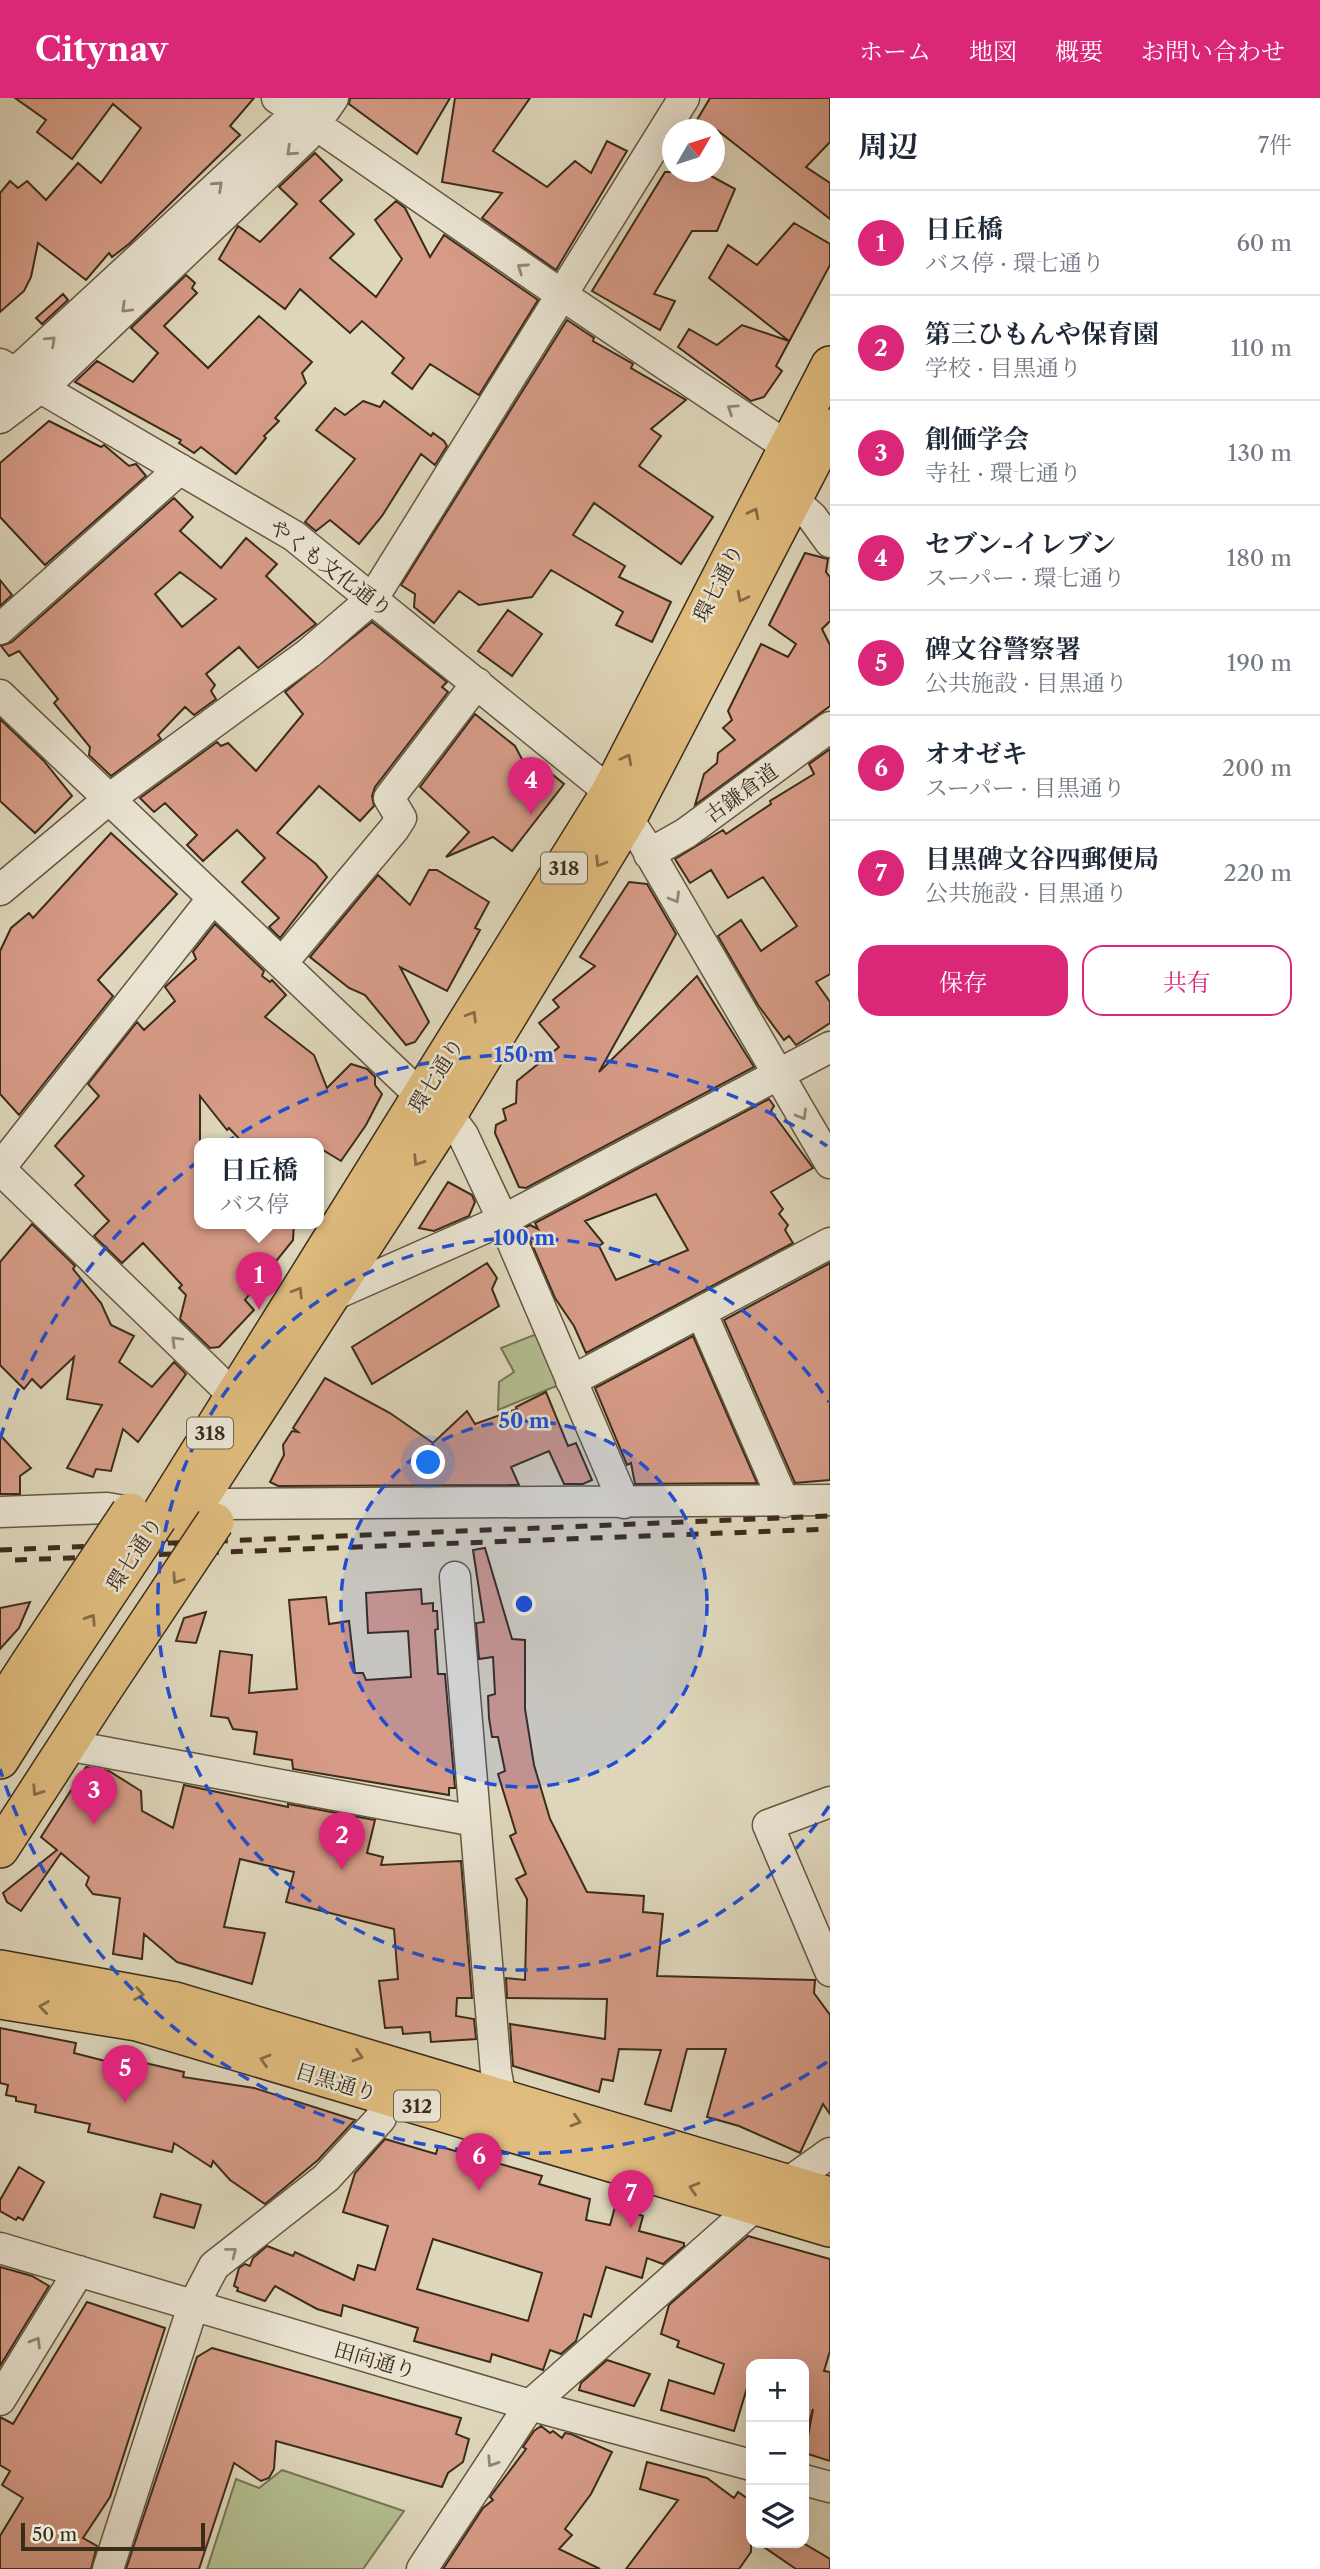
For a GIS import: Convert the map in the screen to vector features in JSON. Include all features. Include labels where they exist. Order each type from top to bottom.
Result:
[{"type":"main road","name":"環七通り","points":[[619,805],[788,447],[830,365]]},
{"type":"main road","name":"環七通り","points":[[0,1760],[65,1680],[182,1517],[274,1357],[435,1106],[619,805],[793,500],[830,428]]},
{"type":"main road","name":"環七通り","points":[[274,1357],[329,1297],[435,1106]]},
{"type":"main road","points":[[182,1517],[226,1388],[274,1357]]},
{"type":"main road","points":[[0,1709],[65,1680],[182,1517],[274,1357]]},
{"type":"main road","name":"環七通り","points":[[0,1804],[65,1680]]},
{"type":"main road","points":[[0,1849],[66,1745],[65,1680]]},
{"type":"main road","name":"目黒通り","points":[[4,1974],[175,2001],[830,2196]]},
{"type":"main road","name":"目黒通り","points":[[4,1974],[137,2022],[830,2228]]},
{"type":"street","points":[[0,418],[43,387],[298,108],[333,98]]},
{"type":"street","points":[[0,891],[109,799],[309,653],[373,598],[684,98]]},
{"type":"street","points":[[298,108],[562,295],[788,447]]},
{"type":"street","points":[[5,375],[286,123],[298,108]]},
{"type":"street","name":"やくも文化通り","points":[[5,375],[43,387],[295,536],[477,683],[619,805]]},
{"type":"street","points":[[0,629],[180,469]]},
{"type":"street","points":[[793,500],[812,517],[830,542]]},
{"type":"street","points":[[282,963],[394,829],[401,818],[389,798],[477,683]]},
{"type":"street","points":[[0,695],[463,1135],[503,1220],[624,1503]]},
{"type":"street","name":"古鎌倉道","points":[[649,854],[686,833],[830,727]]},
{"type":"street","points":[[619,805],[830,1163]]},
{"type":"street","points":[[213,898],[0,1169],[226,1388]]},
{"type":"street","points":[[329,1297],[503,1220],[830,1047]]},
{"type":"street","points":[[571,1381],[702,1314],[830,1243]]},
{"type":"street","points":[[702,1314],[784,1502]]},
{"type":"street","points":[[0,1511],[107,1508],[182,1517],[624,1503],[830,1500]]},
{"type":"street","points":[[455,1577],[496,2073],[502,2099]]},
{"type":"street","points":[[66,1745],[475,1821]]},
{"type":"street","points":[[830,1802],[768,1825],[830,1971]]},
{"type":"street","points":[[108,2569],[193,2306],[214,2266],[326,2178],[381,2118],[386,2097]]},
{"type":"street","points":[[422,2569],[530,2405],[754,2207],[830,2153]]},
{"type":"street","name":"田向通り","points":[[0,2248],[530,2405],[746,2464]]},
{"type":"street","points":[[0,2400],[79,2271]]},
{"type":"street","points":[[809,2481],[830,2487]]},
{"type":"green space","points":[[534,1335],[545,1338],[566,1382],[498,1410],[499,1382],[514,1372],[501,1348]]},
{"type":"green space","points":[[282,2470],[404,2511],[363,2569],[207,2569],[236,2479],[259,2488]]},
{"type":"building","points":[[15,98],[254,98],[230,126],[240,135],[129,244],[112,257],[109,253],[86,280],[38,243],[31,277],[24,291],[0,312],[0,193],[10,181],[18,188],[27,181],[46,200],[78,163],[101,183],[141,128],[113,104],[72,159],[37,132],[46,120]]},
{"type":"building","points":[[350,98],[450,98],[417,154],[349,104]]},
{"type":"building","points":[[455,98],[530,98],[493,151],[547,187],[575,161],[591,173],[607,141],[627,151],[556,270],[482,218],[502,193],[442,182]]},
{"type":"building","points":[[710,98],[830,98],[830,142],[806,167],[830,183],[830,219],[725,136],[725,119],[698,119]]},
{"type":"building","points":[[315,153],[342,180],[320,201],[354,234],[330,258],[376,297],[402,259],[375,220],[396,201],[405,208],[430,257],[444,235],[538,300],[479,395],[430,364],[412,389],[392,373],[404,358],[362,321],[350,333],[300,289],[285,309],[219,259],[238,226],[260,242],[297,204],[279,187]]},
{"type":"building","points":[[662,177],[662,182],[722,182],[735,189],[717,231],[692,231],[654,294],[675,301],[660,330],[592,291]]},
{"type":"building","points":[[794,223],[830,244],[830,265],[776,366],[782,371],[764,397],[751,401],[678,347],[689,329],[717,345],[742,325],[789,341],[709,278],[728,245],[757,265]]},
{"type":"building","points":[[186,275],[195,283],[192,288],[197,293],[164,326],[208,368],[259,316],[312,362],[302,373],[306,383],[275,418],[279,421],[264,436],[266,438],[236,474],[201,447],[194,453],[179,443],[181,440],[75,382],[97,361],[133,382],[158,353],[131,328]]},
{"type":"building","points":[[63,294],[68,300],[42,324],[36,318]]},
{"type":"building","points":[[567,320],[594,338],[593,341],[633,364],[631,368],[686,400],[651,429],[661,436],[639,466],[713,517],[681,564],[594,503],[573,535],[625,566],[619,577],[671,602],[652,642],[616,625],[623,612],[551,570],[532,597],[479,605],[459,591],[434,623],[414,607],[415,594],[401,585]]},
{"type":"building","points":[[363,401],[380,407],[384,401],[431,436],[433,433],[447,446],[435,465],[421,454],[382,516],[359,544],[330,520],[316,531],[305,522],[355,459],[316,430],[335,408],[345,415]]},
{"type":"building","points":[[49,421],[101,447],[104,445],[129,466],[136,464],[146,476],[45,565],[0,517],[0,463]]},
{"type":"building","points":[[174,498],[193,517],[180,531],[221,568],[246,538],[277,564],[266,576],[316,624],[258,668],[239,647],[206,674],[215,685],[211,691],[216,699],[194,715],[185,707],[158,735],[161,739],[111,776],[89,755],[90,747],[54,703],[58,699],[19,651],[9,656],[1,646],[12,642]],"holes":[[[180,572],[216,599],[182,627],[155,594]]]},
{"type":"building","points":[[805,553],[828,559],[826,572],[830,577],[830,621],[822,629],[830,645],[830,706],[695,805],[704,774],[717,763],[718,753],[735,740],[723,728],[732,720],[728,711],[761,644],[788,657],[796,644],[769,625]]},
{"type":"building","points":[[0,580],[12,595],[0,606]]},
{"type":"building","points":[[508,610],[542,634],[512,676],[478,651]]},
{"type":"building","points":[[372,622],[447,682],[442,687],[448,692],[375,787],[372,796],[374,806],[360,821],[319,786],[277,833],[316,864],[327,877],[280,938],[269,927],[279,918],[242,882],[265,858],[237,830],[203,861],[187,845],[197,835],[165,803],[154,812],[140,798],[217,742],[221,746],[228,743],[256,771],[303,714],[285,692]]},
{"type":"building","points":[[475,714],[515,746],[533,780],[543,767],[564,784],[512,851],[493,837],[446,857],[469,832],[420,787]]},
{"type":"building","points":[[0,719],[44,761],[72,796],[35,833],[0,801]]},
{"type":"building","points":[[830,749],[830,974],[816,982],[830,1002],[830,1023],[796,1045],[789,1036],[784,1040],[758,1005],[718,936],[741,920],[761,951],[797,926],[763,877],[728,898],[711,870],[690,883],[675,859],[723,830],[726,834],[771,804],[770,801],[814,774],[809,764]]},
{"type":"building","points":[[111,833],[177,894],[98,980],[113,996],[19,1115],[0,1094],[0,951],[11,928],[29,913],[33,918]]},
{"type":"building","points":[[429,870],[437,870],[489,902],[475,928],[480,930],[447,991],[400,967],[429,1022],[415,1042],[406,1045],[365,995],[349,988],[310,957],[378,875],[410,905]]},
{"type":"building","points":[[629,882],[647,884],[676,934],[599,1072],[697,976],[754,1067],[526,1188],[519,1187],[495,1133],[496,1125],[506,1120],[503,1109],[516,1103],[517,1081],[559,1047],[539,1023],[559,1007],[553,1000],[595,966],[580,957]]},
{"type":"building","points":[[215,924],[264,971],[262,976],[270,982],[272,980],[286,995],[265,1017],[314,1055],[327,1088],[351,1064],[367,1069],[375,1077],[375,1085],[382,1094],[366,1125],[341,1161],[324,1151],[324,1138],[238,1138],[229,1128],[227,1130],[200,1096],[200,1138],[194,1138],[194,1229],[294,1229],[293,1240],[245,1300],[254,1310],[219,1347],[210,1348],[180,1319],[186,1295],[179,1288],[182,1285],[143,1243],[122,1263],[94,1236],[109,1221],[75,1185],[84,1176],[55,1146],[99,1096],[88,1084],[137,1022],[144,1030],[175,1001],[165,987],[196,959],[193,952]]},
{"type":"building","points":[[769,1099],[774,1106],[771,1111],[813,1168],[771,1192],[783,1209],[779,1214],[788,1225],[785,1230],[793,1243],[586,1353],[574,1326],[555,1298],[525,1228],[530,1225],[538,1229],[535,1223]],"holes":[[[656,1194],[688,1250],[616,1280],[599,1246],[603,1243],[585,1221]]]},
{"type":"building","points":[[448,1182],[472,1195],[475,1202],[469,1216],[434,1231],[419,1228]]},
{"type":"building","points":[[32,1224],[75,1266],[73,1269],[101,1303],[111,1325],[134,1336],[119,1362],[152,1387],[174,1362],[186,1374],[138,1442],[123,1429],[111,1471],[96,1469],[93,1477],[67,1468],[102,1405],[67,1399],[74,1357],[41,1388],[32,1379],[24,1389],[0,1365],[0,1262]]},
{"type":"building","points":[[487,1263],[497,1278],[492,1289],[499,1306],[372,1384],[352,1347]]},
{"type":"building","points":[[830,1263],[830,1480],[795,1483],[724,1320]]},
{"type":"building","points":[[693,1336],[757,1483],[635,1484],[631,1463],[627,1465],[595,1388]]},
{"type":"building","points":[[325,1378],[390,1413],[433,1443],[467,1411],[475,1424],[517,1409],[516,1407],[546,1392],[568,1446],[576,1443],[592,1480],[583,1484],[564,1484],[549,1451],[511,1467],[519,1485],[278,1486],[270,1482],[284,1455],[283,1445],[292,1431],[298,1432],[293,1428]]},
{"type":"building","points":[[0,1435],[31,1468],[20,1476],[20,1494],[0,1494]]},
{"type":"building","points":[[485,1548],[512,1639],[525,1640],[525,1709],[534,1765],[550,1819],[587,1892],[644,1896],[643,1912],[663,1914],[657,1976],[815,1980],[814,1993],[830,2015],[830,2114],[823,2104],[800,2153],[739,2126],[707,2117],[726,2049],[687,2049],[671,2111],[645,2104],[661,2050],[619,2049],[613,2081],[602,2079],[599,2092],[513,2066],[510,2024],[605,2039],[607,1999],[507,1998],[506,1978],[525,1980],[527,1899],[516,1879],[526,1874],[510,1836],[516,1833],[498,1774],[505,1771],[498,1737],[492,1737],[489,1718],[488,1696],[495,1694],[493,1657],[479,1659],[476,1623],[484,1622],[473,1550]]},
{"type":"building","points":[[421,1589],[422,1604],[433,1603],[433,1611],[437,1611],[438,1629],[435,1630],[438,1674],[445,1674],[455,1788],[449,1788],[449,1795],[293,1769],[292,1760],[254,1754],[257,1732],[233,1729],[228,1718],[211,1716],[220,1651],[252,1655],[249,1693],[297,1689],[289,1600],[326,1597],[329,1624],[349,1621],[355,1673],[363,1673],[366,1680],[411,1677],[408,1631],[368,1633],[366,1593]]},
{"type":"building","points":[[30,1602],[19,1628],[0,1649],[0,1608]]},
{"type":"building","points":[[206,1612],[196,1643],[176,1641],[184,1618]]},
{"type":"building","points":[[86,1767],[109,1771],[141,1791],[142,1811],[173,1828],[184,1785],[288,1807],[288,1804],[375,1820],[367,1853],[383,1857],[381,1865],[461,1861],[472,1998],[457,1998],[456,2016],[474,2019],[476,2039],[431,2042],[430,2032],[403,2034],[402,2027],[385,2028],[379,1981],[398,1979],[394,1929],[286,1902],[294,1872],[240,1859],[224,1927],[265,1933],[252,1984],[177,1962],[144,1934],[142,1959],[113,1954],[120,1898],[93,1894],[86,1885],[89,1877],[61,1853],[21,1911],[7,1902],[3,1893],[57,1850],[41,1837]]},
{"type":"building","points":[[0,2028],[76,2043],[74,2053],[113,2063],[115,2056],[184,2072],[183,2077],[254,2088],[355,2120],[318,2160],[265,2204],[230,2180],[213,2161],[211,2167],[174,2143],[172,2152],[88,2132],[90,2124],[35,2112],[36,2105],[16,2101],[16,2097],[6,2095],[8,2085],[0,2083]]},
{"type":"building","points":[[385,2139],[436,2154],[438,2146],[542,2176],[539,2184],[590,2199],[586,2220],[610,2225],[615,2207],[643,2216],[639,2231],[684,2243],[684,2246],[663,2264],[647,2258],[642,2278],[606,2267],[591,2317],[584,2314],[576,2341],[561,2354],[550,2350],[543,2370],[492,2354],[490,2362],[414,2341],[418,2328],[343,2305],[341,2316],[317,2309],[275,2286],[265,2301],[237,2291],[238,2288],[234,2286],[239,2268],[245,2264],[250,2266],[253,2258],[267,2246],[293,2256],[295,2252],[354,2280],[358,2265],[375,2270],[388,2226],[343,2212],[355,2173]],"holes":[[[433,2239],[542,2273],[528,2321],[417,2289]]]},
{"type":"building","points":[[19,2167],[44,2182],[23,2220],[18,2217],[16,2220],[0,2211],[0,2200]]},
{"type":"building","points":[[161,2194],[201,2205],[194,2228],[154,2217]]},
{"type":"building","points":[[748,2236],[830,2259],[830,2351],[824,2371],[830,2372],[830,2461],[809,2454],[813,2409],[809,2423],[809,2359],[746,2359],[746,2391],[734,2431],[661,2410],[669,2380],[714,2394],[724,2364],[677,2347],[679,2341],[661,2334],[669,2305]]},
{"type":"building","points":[[0,2267],[32,2276],[49,2286],[0,2366]]},
{"type":"building","points":[[87,2302],[165,2328],[110,2497],[83,2538],[97,2546],[91,2569],[0,2569],[0,2536],[23,2498],[2,2485],[10,2471],[0,2465],[0,2417],[13,2424]]},
{"type":"building","points":[[212,2348],[461,2418],[456,2434],[469,2439],[463,2462],[448,2473],[442,2487],[276,2441],[274,2469],[269,2478],[261,2481],[234,2463],[199,2569],[126,2569],[197,2357]]},
{"type":"building","points":[[607,2360],[650,2374],[634,2406],[579,2390],[581,2383]]},
{"type":"building","points":[[541,2426],[562,2438],[565,2433],[571,2434],[612,2452],[591,2494],[565,2529],[572,2535],[559,2549],[600,2569],[443,2569],[483,2508],[493,2500],[490,2497],[526,2449],[523,2447]]},
{"type":"building","points":[[647,2462],[707,2478],[734,2498],[738,2492],[746,2498],[746,2548],[751,2548],[751,2552],[739,2569],[626,2569],[678,2500],[640,2489]]},
{"type":"building","points":[[809,2547],[830,2559],[830,2569],[796,2569],[765,2548]]},
{"type":"railway","points":[[0,1550],[830,1516]]},
{"type":"railway","points":[[15,1560],[830,1529]]},
{"type":"place","name":"セブン-イレブン","points":[[531,815]]},
{"type":"place","name":"日丘橋","points":[[259,1310]]},
{"type":"place","name":"創価学会","points":[[94,1825]]},
{"type":"place","name":"第三ひもんや保育園","points":[[342,1870]]},
{"type":"place","name":"碑文谷警察署","points":[[125,2103]]},
{"type":"place","name":"オオゼキ","points":[[479,2191]]},
{"type":"place","name":"目黒碑文谷四郵便局","points":[[631,2228]]}]
